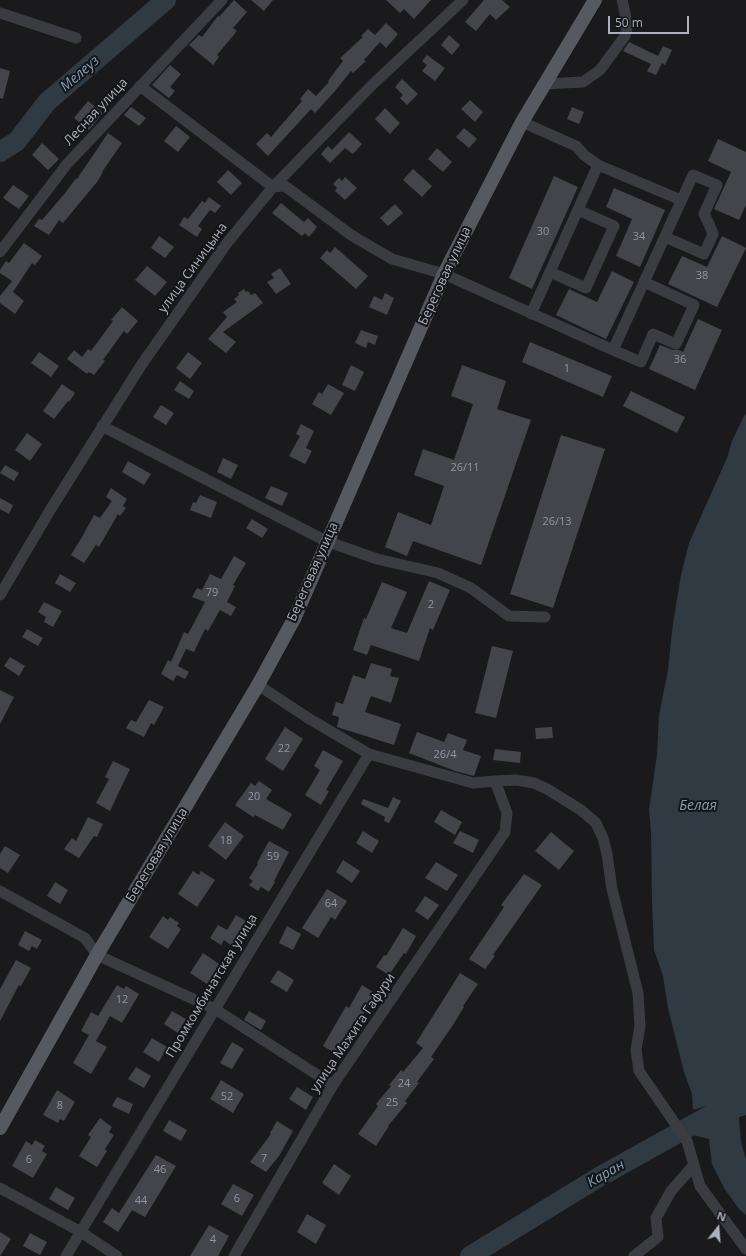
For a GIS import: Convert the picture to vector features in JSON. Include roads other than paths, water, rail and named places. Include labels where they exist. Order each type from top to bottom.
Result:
[{"type":"main road","name":"Береговая улица","points":[[0,1128],[97,955],[258,686],[294,619],[326,541],[444,274],[522,122],[595,0]]},
{"type":"street","name":"Лесная улица","points":[[0,252],[67,164],[222,0]]},
{"type":"street","name":"улица Синицына","points":[[0,595],[102,426],[142,364],[223,249],[273,187],[372,86],[463,0]]},
{"type":"street","points":[[544,84],[583,82],[600,70],[624,36],[627,28],[622,0]]},
{"type":"street","points":[[0,13],[76,38]]},
{"type":"street","points":[[140,86],[273,187],[285,186],[351,235],[392,259],[444,274],[641,362],[653,334],[676,344],[694,305],[644,282]]},
{"type":"street","points":[[522,122],[576,146],[584,155],[598,164],[681,200]]},
{"type":"street","points":[[531,314],[598,164]]},
{"type":"street","points":[[613,350],[692,175],[717,185],[704,214],[713,234],[704,254],[665,237]]},
{"type":"street","points":[[550,272],[586,288],[611,233],[614,226],[578,210]]},
{"type":"street","points":[[102,426],[326,541],[377,559],[438,573],[471,588],[509,616],[545,617]]},
{"type":"street","points":[[258,686],[369,754],[473,783],[516,780],[534,783],[581,810],[596,823],[604,838],[612,889],[638,993],[640,1026],[636,1050],[639,1071],[687,1141],[700,1186],[746,1248]]},
{"type":"street","name":"Промкомбинатская улица","points":[[66,1256],[214,1008],[369,754]]},
{"type":"street","name":"улица Мажита Гафури","points":[[234,1256],[333,1085],[505,832],[507,813],[495,781]]},
{"type":"street","points":[[0,892],[85,938],[97,955],[214,1008],[333,1085]]},
{"type":"street","points":[[634,1256],[658,1237],[656,1218],[671,1191],[694,1165]]},
{"type":"street","points":[[0,1188],[81,1232],[117,1256]]},
{"type":"water","name":"Белая","points":[[746,414],[746,1115],[739,1117],[741,1142],[746,1159],[746,1215],[739,1209],[724,1188],[712,1164],[709,1139],[693,1135],[706,1106],[693,1110],[692,1094],[684,1072],[668,1008],[663,976],[654,950],[649,809],[657,755],[659,715],[668,670],[672,631],[681,575],[689,543],[727,458],[732,441]]},
{"type":"waterway","name":"Мелеуз","points":[[0,152],[17,141],[47,102],[166,0]]},
{"type":"waterway","name":"Каран","points":[[470,1256],[599,1177],[714,1113],[746,1102]]}]
